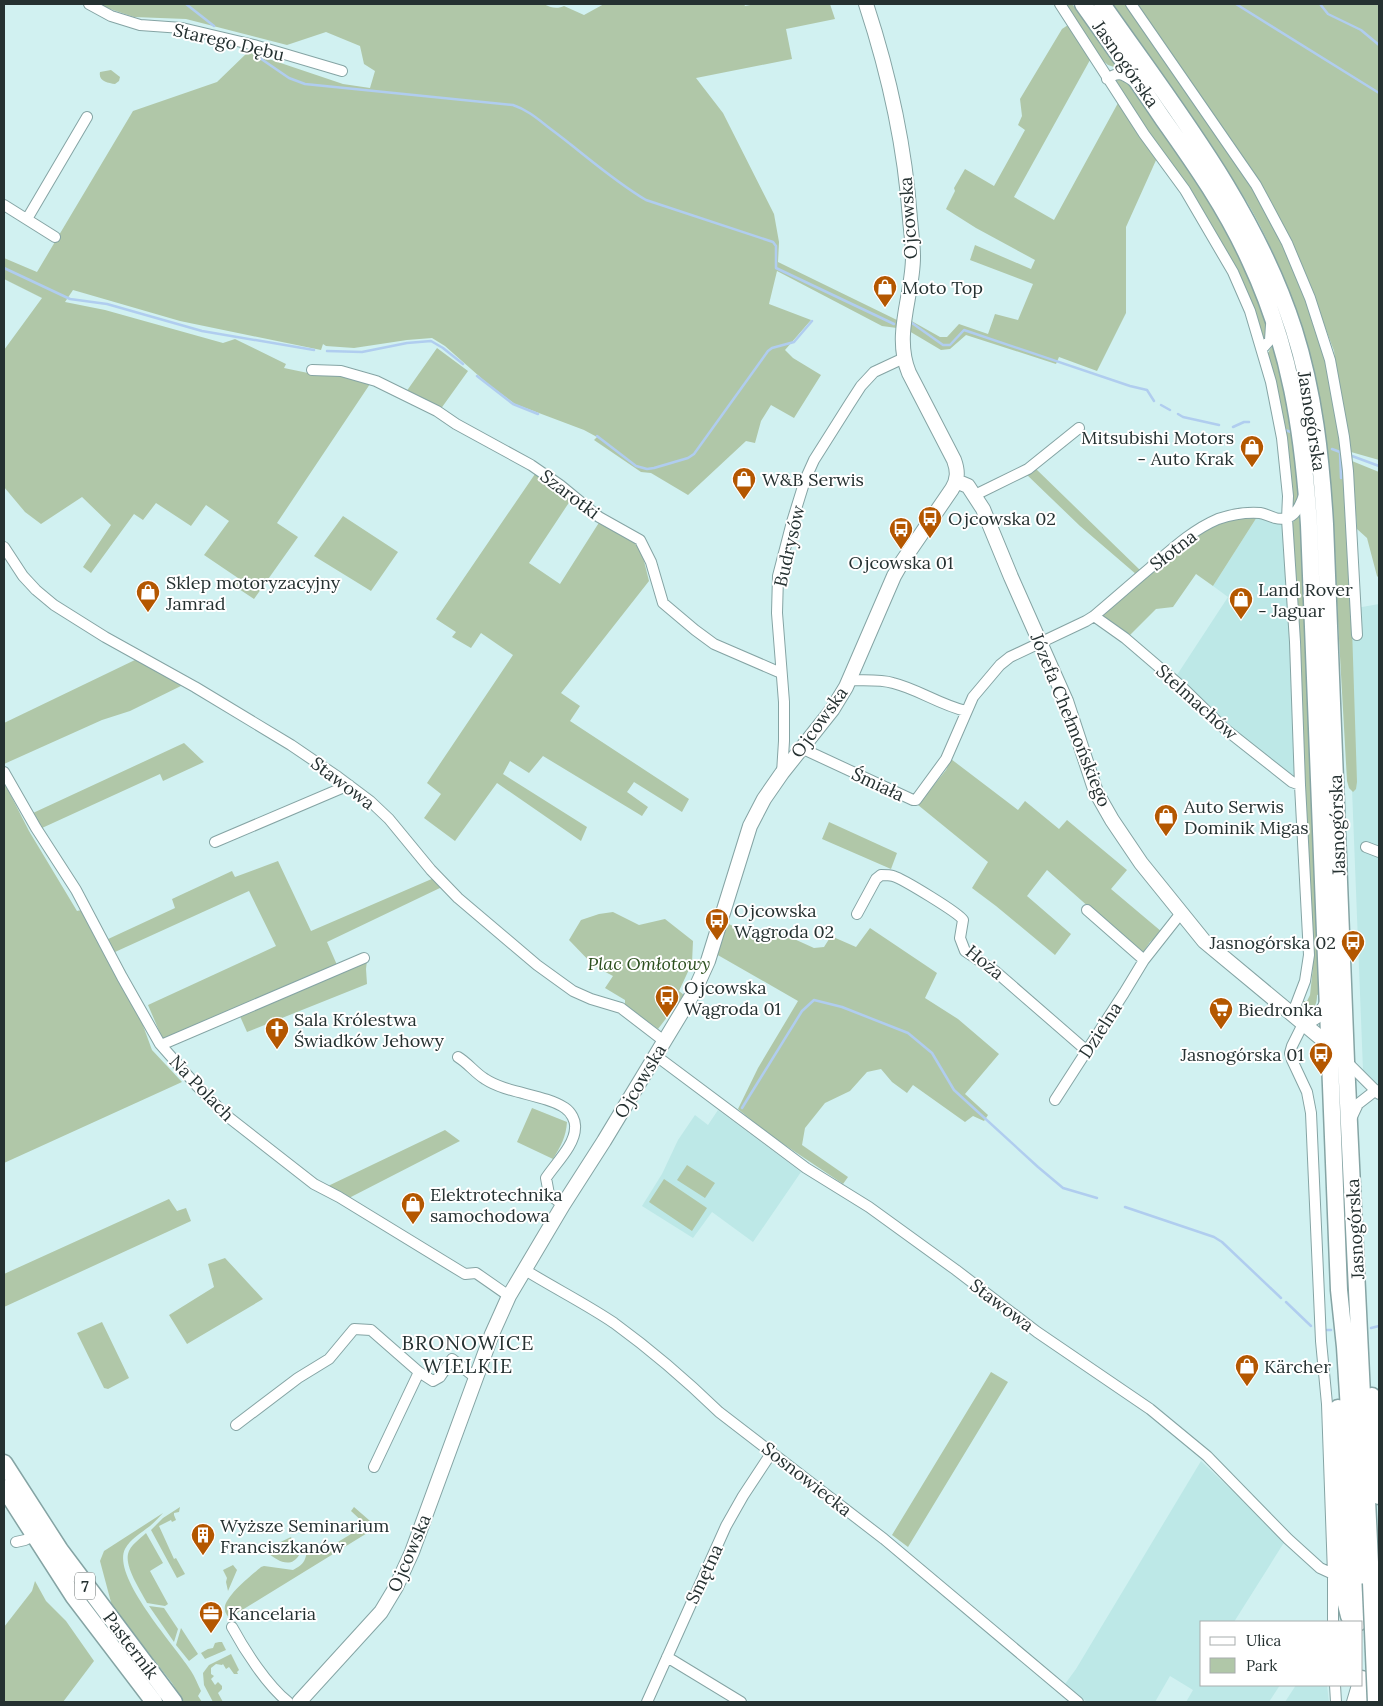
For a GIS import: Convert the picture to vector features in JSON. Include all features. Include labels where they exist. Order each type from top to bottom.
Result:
[{"type":"main road","name":"Jasnogórska","points":[[1083,4],[1201,173],[1223,208],[1250,260],[1271,314],[1285,358],[1294,394],[1303,446],[1307,486],[1341,1313],[1376,1702]]},
{"type":"main road","name":"Jasnogórska","points":[[1102,4],[1208,156],[1251,227],[1286,307],[1300,350],[1310,390],[1317,432],[1324,524],[1346,1061],[1359,1313],[1364,1584],[1359,1621]]},
{"type":"main road","points":[[1341,1313],[1337,1355],[1345,1600],[1352,1621]]},
{"type":"main road","points":[[1359,1313],[1365,1338],[1372,1393],[1379,1496]]},
{"type":"main road","name":"Pasternik","points":[[4,1463],[60,1550],[174,1702]]},
{"type":"main road","name":"Pasternik","points":[[4,1488],[33,1536],[74,1597],[154,1702]]},
{"type":"main road","points":[[1362,1686],[1363,1702]]},
{"type":"street","name":"Starego Dębu","points":[[89,4],[111,16],[140,25],[182,28],[342,70]]},
{"type":"street","name":"Ojcowska","points":[[299,1702],[381,1612],[396,1587],[412,1552],[498,1319],[509,1296],[694,992],[703,973],[750,826],[764,799],[782,773],[832,710],[849,680],[894,576],[950,494],[956,480],[957,472],[954,460],[909,373],[904,358],[904,325],[914,258],[909,198],[889,83],[866,4]]},
{"type":"street","points":[[1060,4],[1108,79],[1185,190],[1233,272],[1250,311],[1277,408],[1288,496],[1287,518],[1295,642],[1309,955],[1290,1054],[1307,1092],[1311,1113],[1321,1341],[1328,1413],[1334,1574],[1333,1621]]},
{"type":"street","points":[[1131,4],[1256,185],[1287,243],[1310,298],[1330,360],[1344,437],[1348,471],[1357,636]]},
{"type":"street","points":[[1108,79],[1118,73],[1124,74],[1140,85]]},
{"type":"street","points":[[27,220],[88,117]]},
{"type":"street","points":[[4,205],[55,238]]},
{"type":"street","points":[[1262,349],[1271,338],[1271,314]]},
{"type":"street","name":"Budrysów","points":[[782,773],[784,702],[777,613],[778,576],[804,480],[814,460],[861,386],[874,372],[904,358]]},
{"type":"street","name":"Szarotki","points":[[312,370],[341,371],[376,381],[438,411],[456,424],[531,465],[560,485],[599,517],[640,540],[651,562],[663,603],[695,630],[714,644],[781,673]]},
{"type":"street","points":[[975,495],[1028,469],[1079,428]]},
{"type":"street","name":"Józefa Chełmońskiego","points":[[956,480],[968,486],[983,509],[1010,577],[1066,701],[1096,792],[1112,820],[1141,864],[1215,951],[1331,1047],[1378,1092],[1358,1104],[1350,1123]]},
{"type":"street","points":[[1287,518],[1298,508],[1307,486]]},
{"type":"street","name":"Słotna","points":[[1040,643],[1094,616],[1188,536],[1207,524],[1221,518],[1251,513],[1279,519],[1287,518]]},
{"type":"street","name":"Stawowa","points":[[4,547],[7,558],[36,590],[54,605],[104,637],[195,687],[291,745],[349,785],[389,819],[431,870],[458,898],[537,964],[573,992],[621,1008],[664,1041]]},
{"type":"street","name":"Stelmachów","points":[[1094,616],[1125,638],[1174,680],[1225,729],[1292,782],[1300,785]]},
{"type":"street","name":"Śmiała","points":[[801,748],[916,800],[946,759],[973,697],[1000,665],[1020,651],[1040,643]]},
{"type":"street","points":[[849,680],[890,682],[902,685],[954,708],[966,711]]},
{"type":"street","name":"Na Polach","points":[[4,772],[36,828],[76,890],[161,1045],[197,1086],[227,1116],[314,1184],[339,1197],[465,1274],[476,1273],[509,1296]]},
{"type":"street","points":[[215,842],[349,785]]},
{"type":"street","points":[[1366,847],[1379,852]]},
{"type":"street","name":"Hoża","points":[[857,914],[876,879],[881,875],[892,876],[945,905],[961,916],[963,920],[960,938],[965,952],[995,971],[1087,1051]]},
{"type":"street","points":[[1087,910],[1144,960]]},
{"type":"street","name":"Dzielna","points":[[1055,1100],[1144,960],[1181,913]]},
{"type":"street","points":[[161,1045],[364,958]]},
{"type":"street","points":[[1298,1020],[1321,1013],[1326,1007],[1328,998]]},
{"type":"street","name":"Stawowa","points":[[655,1055],[806,1168],[869,1207],[1037,1332],[1150,1409],[1206,1456],[1288,1539],[1320,1568],[1334,1574]]},
{"type":"street","points":[[458,1057],[470,1064],[485,1079],[516,1092],[543,1099],[565,1108],[572,1115],[576,1128],[571,1144],[546,1178],[549,1194],[563,1205]]},
{"type":"street","name":"Sosnowiecka","points":[[525,1270],[613,1323],[696,1390],[719,1412],[884,1539],[1078,1702]]},
{"type":"street","points":[[236,1425],[285,1387],[329,1359],[354,1329],[371,1330],[419,1372],[433,1381],[440,1376],[452,1359],[476,1378]]},
{"type":"street","points":[[374,1467],[419,1372]]},
{"type":"street","name":"Smętna","points":[[647,1702],[726,1526],[772,1452]]},
{"type":"street","points":[[16,1542],[33,1536]]},
{"type":"street","points":[[232,1627],[279,1695],[288,1702]]},
{"type":"street","points":[[1363,1635],[1372,1630],[1379,1630]]},
{"type":"street","points":[[667,1657],[741,1702]]},
{"type":"street","points":[[1363,1673],[1379,1675]]},
{"type":"street","points":[[1335,1686],[1336,1702]]},
{"type":"street","points":[[1352,1702],[1358,1686]]},
{"type":"shaded area","points":[[1257,517],[1274,520],[1284,525],[1288,563],[1296,775],[1292,778],[1225,727],[1175,678],[1228,597],[1213,586]]},
{"type":"shaded area","points":[[1379,604],[1379,1086],[1363,1070],[1345,610]]},
{"type":"shaded area","points":[[718,1110],[801,1172],[753,1242],[712,1212],[693,1238],[642,1206],[662,1174],[678,1140],[695,1115],[708,1125]]},
{"type":"shaded area","points":[[1201,1461],[1285,1541],[1235,1621],[1200,1621],[1200,1686],[1279,1686],[1269,1702],[1186,1702],[1193,1690],[1170,1676],[1155,1702],[1087,1702],[1065,1684],[1076,1669]]},
{"type":"shaded area","points":[[1295,1686],[1327,1686],[1329,1702],[1285,1702]]},
{"type":"green space","points":[[100,4],[544,4],[554,8],[564,6],[584,15],[604,4],[744,4],[745,6],[756,4],[830,4],[835,19],[786,29],[792,59],[696,78],[723,113],[774,214],[779,242],[778,262],[899,321],[897,328],[882,326],[777,271],[769,304],[811,320],[785,350],[793,358],[821,375],[794,418],[771,405],[761,421],[755,443],[746,441],[688,495],[651,473],[641,472],[594,440],[597,437],[584,430],[515,404],[488,384],[445,346],[432,338],[354,348],[326,346],[323,344],[321,350],[180,321],[73,290],[65,302],[105,310],[223,343],[235,339],[286,364],[284,368],[372,381],[277,523],[298,537],[254,599],[233,585],[238,578],[204,555],[229,521],[206,505],[191,526],[156,503],[143,520],[134,514],[91,573],[83,567],[111,525],[82,497],[41,524],[25,512],[4,487],[4,350],[42,298],[4,279],[4,258],[37,272],[133,111],[217,82],[248,52],[343,84],[370,88],[375,71],[364,64],[360,46],[326,32],[287,45],[186,19],[134,17]]},
{"type":"green space","points":[[1065,4],[1072,4],[1114,62],[1114,67],[1101,59]]},
{"type":"green space","points":[[1112,4],[1128,4],[1243,168],[1284,242],[1323,346],[1342,441],[1351,597],[1357,782],[1356,789],[1353,792],[1349,788],[1347,781],[1330,478],[1315,379],[1298,316],[1274,254],[1248,203]]},
{"type":"green space","points":[[1135,4],[1379,4],[1379,460],[1351,452],[1344,421],[1334,351],[1309,284],[1289,238]]},
{"type":"green space","points":[[1068,25],[1090,60],[1014,197],[1054,220],[1118,103],[1157,158],[1126,227],[1126,313],[1097,371],[1059,357],[1056,364],[966,335],[950,349],[941,350],[909,331],[908,319],[940,337],[947,337],[959,324],[988,334],[995,314],[1018,320],[1033,284],[970,260],[975,245],[1031,269],[1035,260],[976,228],[946,209],[955,191],[954,188],[965,169],[994,186],[1025,130],[1018,125],[1022,116],[1020,99],[1062,29]]},
{"type":"green space","points":[[111,70],[120,77],[119,81],[115,84],[104,81],[100,75],[100,72]]},
{"type":"green space","points":[[1117,76],[1127,82],[1167,139],[1198,185],[1226,233],[1259,302],[1264,316],[1266,337],[1263,338],[1255,316],[1116,85],[1115,78]]},
{"type":"green space","points":[[1273,344],[1288,413],[1296,473],[1297,504],[1292,509],[1267,355]]},
{"type":"green space","points":[[437,348],[468,371],[440,410],[406,392]]},
{"type":"green space","points":[[1352,461],[1379,472],[1379,578],[1367,538],[1357,529]]},
{"type":"green space","points":[[1034,467],[1141,571],[1137,575],[1080,526],[1025,473]]},
{"type":"green space","points":[[535,474],[572,498],[529,563],[560,584],[600,521],[633,541],[642,553],[649,581],[561,693],[580,706],[570,721],[689,799],[682,812],[634,782],[627,792],[648,807],[642,816],[543,756],[529,773],[510,761],[503,774],[587,827],[581,841],[497,783],[455,841],[424,818],[441,794],[427,783],[513,655],[481,633],[471,648],[452,637],[456,632],[436,619]]},
{"type":"green space","points":[[343,516],[398,552],[371,591],[314,556]]},
{"type":"green space","points":[[1257,517],[1213,586],[1196,574],[1173,607],[1156,609],[1128,637],[1103,619],[1102,614],[1193,538],[1209,527],[1228,520]]},
{"type":"green space","points":[[1299,517],[1300,522],[1320,994],[1317,995],[1316,1004],[1313,1008],[1306,1012],[1300,1008],[1300,1001],[1307,1001],[1310,995],[1313,967],[1292,528],[1293,522]]},
{"type":"green space","points":[[137,659],[185,684],[130,711],[102,720],[4,764],[4,723]]},
{"type":"green space","points":[[184,743],[204,762],[163,781],[160,774],[42,828],[33,813]]},
{"type":"green space","points":[[951,759],[1018,810],[1025,801],[1059,829],[1067,820],[1127,870],[1111,889],[1162,932],[1150,942],[1142,954],[1047,870],[1027,896],[1071,934],[1055,955],[972,888],[988,862],[918,805],[946,770]]},
{"type":"green space","points":[[4,782],[29,831],[77,911],[81,910],[141,1020],[152,1050],[182,1082],[4,1163]]},
{"type":"green space","points":[[829,822],[897,853],[891,869],[822,839]]},
{"type":"green space","points":[[278,861],[311,931],[434,878],[442,887],[327,942],[337,965],[367,960],[367,984],[247,1032],[239,1014],[166,1047],[148,1005],[276,946],[249,891],[115,952],[106,940],[175,908],[172,899],[232,871],[235,877]]},
{"type":"green space","name":"Plac Omłotowy","points":[[613,912],[639,925],[665,919],[693,941],[692,963],[679,991],[684,995],[658,1029],[625,1005],[625,1000],[605,988],[613,976],[594,966],[569,940],[581,920]]},
{"type":"green space","points":[[727,923],[764,942],[772,929],[814,948],[824,947],[831,936],[856,947],[870,928],[937,973],[925,998],[958,1019],[999,1054],[965,1094],[988,1115],[984,1121],[973,1116],[965,1122],[913,1085],[907,1093],[892,1082],[881,1069],[867,1072],[850,1091],[825,1103],[805,1128],[802,1145],[848,1177],[843,1184],[767,1133],[738,1109],[758,1068],[798,1001],[716,954]]},
{"type":"green space","points":[[532,1108],[567,1122],[563,1141],[553,1159],[517,1142]]},
{"type":"green space","points":[[445,1130],[460,1141],[349,1198],[328,1186]]},
{"type":"green space","points":[[687,1165],[715,1183],[705,1198],[677,1180]]},
{"type":"green space","points":[[664,1179],[707,1208],[692,1231],[649,1202]]},
{"type":"green space","points":[[169,1199],[177,1211],[186,1208],[191,1221],[4,1307],[4,1274]]},
{"type":"green space","points":[[225,1258],[263,1299],[187,1344],[169,1315],[214,1287],[208,1264]]},
{"type":"green space","points":[[102,1322],[129,1378],[108,1389],[104,1388],[77,1333]]},
{"type":"green space","points":[[991,1372],[1008,1382],[908,1547],[892,1535]]},
{"type":"green space","points":[[180,1507],[179,1512],[174,1513],[176,1520],[172,1522],[171,1520],[159,1526],[174,1559],[176,1558],[185,1574],[177,1578],[151,1530],[163,1518]]},
{"type":"green space","points":[[354,1507],[377,1527],[229,1618],[225,1610],[228,1599],[261,1567],[293,1570],[302,1564],[312,1544],[318,1554],[366,1525],[351,1511]]},
{"type":"green space","points":[[163,1513],[130,1542],[125,1549],[123,1561],[127,1577],[136,1594],[192,1673],[201,1691],[198,1696],[202,1702],[184,1702],[172,1683],[112,1606],[100,1561],[104,1551]]},
{"type":"green space","points":[[146,1533],[163,1563],[150,1571],[168,1604],[165,1606],[147,1603],[129,1566],[129,1551]]},
{"type":"green space","points":[[291,1537],[299,1555],[292,1562],[279,1561],[267,1552],[271,1549],[270,1547]]},
{"type":"green space","points":[[233,1565],[237,1570],[228,1591],[227,1578],[223,1570]]},
{"type":"green space","points":[[35,1581],[46,1601],[66,1621],[94,1661],[63,1702],[4,1702],[4,1627],[32,1591]]},
{"type":"green space","points":[[149,1606],[164,1608],[178,1629],[174,1642]]},
{"type":"green space","points":[[181,1628],[198,1654],[189,1661],[176,1645]]},
{"type":"green space","points":[[222,1642],[226,1650],[205,1659],[201,1653],[213,1648],[215,1643]]},
{"type":"green space","points":[[231,1654],[239,1670],[238,1674],[234,1674],[229,1667],[226,1669],[223,1664],[216,1664],[211,1668],[211,1674],[214,1676],[211,1679],[215,1685],[218,1682],[222,1686],[218,1693],[223,1702],[213,1702],[204,1685],[203,1673],[209,1665]]},
{"type":"waterway","points":[[186,4],[214,26]]},
{"type":"waterway","points":[[1236,4],[1379,93]]},
{"type":"waterway","points":[[1320,4],[1328,14],[1361,30],[1379,45]]},
{"type":"waterway","points":[[254,54],[289,78],[305,84],[518,107],[533,116],[609,175],[646,200],[773,242],[776,246],[776,268],[894,324]]},
{"type":"waterway","points":[[4,268],[70,299],[107,304],[202,331],[314,350]]},
{"type":"waterway","points":[[597,436],[636,466],[647,469],[688,458],[694,454],[768,351],[772,348],[794,342],[812,321]]},
{"type":"waterway","points":[[912,323],[943,345],[950,345],[964,330],[1147,390],[1154,401]]},
{"type":"waterway","points":[[327,351],[362,352],[407,343],[431,341],[463,364]]},
{"type":"waterway","points":[[477,376],[513,404],[538,414]]},
{"type":"waterway","points":[[1161,405],[1170,410]]},
{"type":"waterway","points":[[1178,414],[1183,417],[1219,425]]},
{"type":"waterway","points":[[1233,427],[1249,422]]},
{"type":"waterway","points":[[1285,430],[1291,432]]},
{"type":"waterway","points":[[1332,449],[1340,452]]},
{"type":"waterway","points":[[1340,452],[1341,478]]},
{"type":"waterway","points":[[1352,456],[1379,466]]},
{"type":"waterway","points":[[742,1108],[802,1011],[814,1000],[842,1007],[908,1033],[932,1053],[954,1090],[1038,1167],[1063,1188],[1097,1198]]},
{"type":"waterway","points":[[1125,1207],[1214,1237],[1222,1242],[1281,1298]]},
{"type":"waterway","points":[[1286,1302],[1311,1326]]},
{"type":"waterway","points":[[1371,1328],[1379,1326]]},
{"type":"place","name":"Moto Top","points":[[885,308]]},
{"type":"place","name":"Mitsubishi Motors - Auto Krak","points":[[1252,468]]},
{"type":"place","name":"W&B Serwis","points":[[744,500]]},
{"type":"place","name":"Ojcowska 02","points":[[930,539]]},
{"type":"place","name":"Ojcowska 01","points":[[901,550]]},
{"type":"place","name":"Sklep motoryzacyjny Jamrad","points":[[148,613]]},
{"type":"place","name":"Land Rover - Jaguar","points":[[1241,620]]},
{"type":"place","name":"Auto Serwis Dominik Migas","points":[[1166,837]]},
{"type":"place","name":"Ojcowska Wągroda 02","points":[[717,941]]},
{"type":"place","name":"Jasnogórska 02","points":[[1353,963]]},
{"type":"place","name":"Ojcowska Wągroda 01","points":[[667,1018]]},
{"type":"place","name":"Biedronka","points":[[1221,1030]]},
{"type":"place","name":"Sala Królestwa Świadków Jehowy","points":[[277,1050]]},
{"type":"place","name":"Jasnogórska 01","points":[[1321,1075]]},
{"type":"place","name":"Elektrotechnika samochodowa","points":[[413,1225]]},
{"type":"place","name":"Kärcher","points":[[1247,1387]]},
{"type":"place","name":"Wyższe Seminarium Franciszkanów","points":[[203,1556]]},
{"type":"place","name":"Kancelaria","points":[[211,1634]]},
{"type":"district","name":"BRONOWICE WIELKIE","points":[[468,1354]]}]
